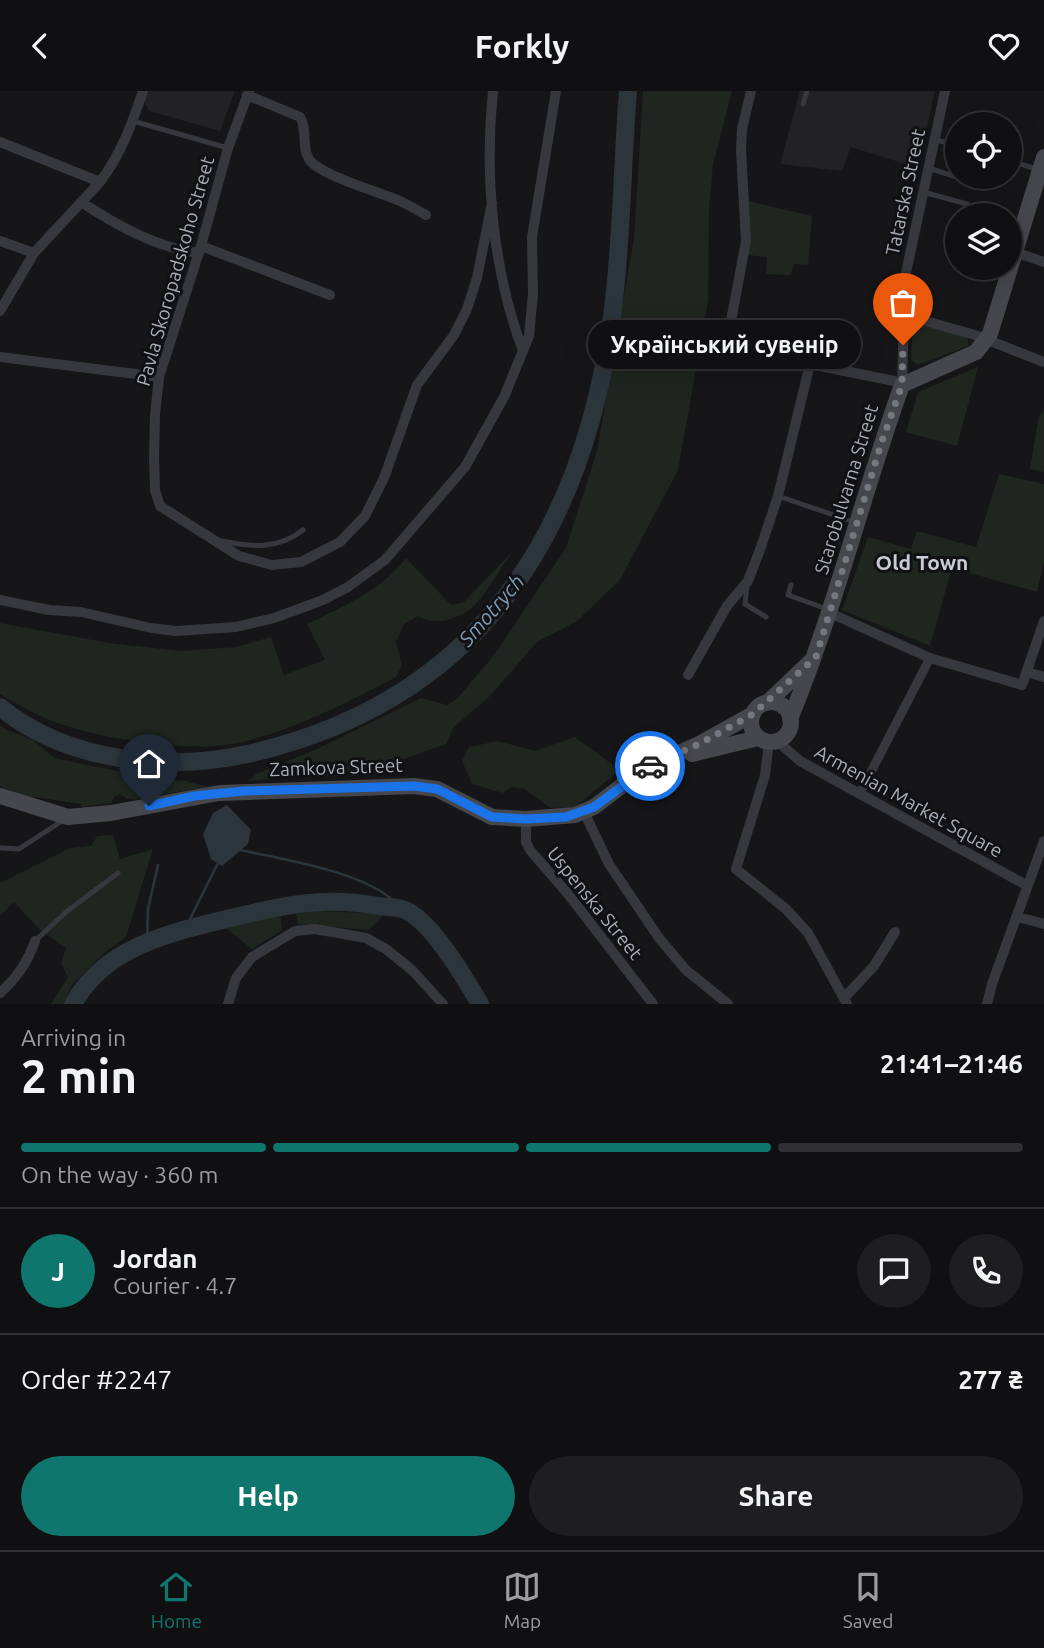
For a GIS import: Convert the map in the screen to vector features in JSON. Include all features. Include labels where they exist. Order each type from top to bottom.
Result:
[{"type":"main road","points":[[1022,228],[1041,163]]},
{"type":"main road","points":[[902,385],[976,352],[994,324],[1007,280]]},
{"type":"main road","name":"Starobulvarna Street","points":[[790,719],[816,657],[902,385]]},
{"type":"main road","name":"Starobulvarna Street","points":[[767,702],[816,657]]},
{"type":"main road","points":[[767,702],[785,708],[790,719],[788,731],[768,740],[751,724],[753,714],[767,702]]},
{"type":"main road","name":"Zamkova Street","points":[[0,796],[68,817],[104,814],[219,793],[344,787],[425,787],[449,795],[483,814],[504,819],[566,817],[584,812],[656,763],[701,743],[753,714]]},
{"type":"main road","name":"Zamkova Street","points":[[656,763],[768,740]]},
{"type":"street","points":[[0,311],[34,253],[100,182],[120,153],[143,91]]},
{"type":"street","points":[[493,91],[490,117],[496,253],[509,310],[523,351]]},
{"type":"street","points":[[0,600],[50,610],[81,612],[176,631],[236,627],[256,623],[323,600],[348,587],[385,560],[465,467],[493,419],[523,351],[531,320],[532,237],[556,91]]},
{"type":"street","points":[[751,91],[742,129],[741,150],[746,241],[730,326],[731,333],[737,337],[786,343],[797,348],[810,364],[894,381],[902,385]]},
{"type":"street","name":"Tatarska Street","points":[[902,385],[904,315],[901,296],[945,91]]},
{"type":"street","points":[[248,93],[300,117],[307,155],[313,164],[426,215]]},
{"type":"street","name":"Pavla Skoropadskoho Street","points":[[216,540],[160,506],[155,490],[155,415],[159,377],[200,249],[228,148],[248,93]]},
{"type":"street","points":[[0,142],[100,182]]},
{"type":"street","points":[[81,202],[105,218],[174,249],[200,249],[330,295]]},
{"type":"street","points":[[216,540],[239,556],[260,563],[282,565],[301,562],[321,553],[340,542],[359,524],[380,488],[417,385],[454,335],[467,309],[477,278],[492,202]]},
{"type":"street","points":[[0,241],[34,253]]},
{"type":"street","points":[[1022,255],[1044,263]]},
{"type":"street","points":[[904,315],[975,335],[1044,362]]},
{"type":"street","points":[[0,357],[159,377]]},
{"type":"street","points":[[688,675],[727,606],[748,581],[778,496],[810,364]]},
{"type":"street","points":[[830,612],[930,657],[1022,685],[1044,621]]},
{"type":"street","points":[[860,793],[930,657]]},
{"type":"street","points":[[1027,672],[1044,677]]},
{"type":"street","points":[[768,740],[765,775],[736,869],[786,909],[808,933],[846,1000],[874,966],[895,932]]},
{"type":"street","name":"Armenian Market Square","points":[[768,740],[800,761],[1028,886]]},
{"type":"street","points":[[584,812],[609,864],[659,937],[686,970],[728,1004]]},
{"type":"street","name":"Uspenska Street","points":[[526,819],[526,842],[530,850],[568,894],[653,1004]]},
{"type":"street","points":[[987,1004],[1044,841]]},
{"type":"street","points":[[1018,917],[1044,924]]},
{"type":"street","points":[[228,1004],[236,978],[252,957],[295,931],[314,929],[366,938],[386,949],[413,971],[443,1004]]},
{"type":"street","points":[[0,993],[23,969],[35,941]]},
{"type":"lane","points":[[803,104],[807,91]]},
{"type":"lane","points":[[133,121],[228,148]]},
{"type":"lane","points":[[934,139],[945,142]]},
{"type":"lane","points":[[1022,162],[1041,163]]},
{"type":"lane","points":[[928,168],[945,173]]},
{"type":"lane","points":[[923,192],[963,203]]},
{"type":"lane","points":[[778,496],[857,523]]},
{"type":"lane","points":[[216,540],[263,546],[290,538],[303,530]]},
{"type":"lane","points":[[748,581],[746,604],[766,617]]},
{"type":"lane","points":[[791,585],[788,595],[830,612]]},
{"type":"lane","points":[[0,848],[19,849],[68,817]]},
{"type":"lane","points":[[35,941],[66,912],[118,873]]},
{"type":"shaded area","points":[[146,91],[235,91],[220,131],[149,111],[143,100]]},
{"type":"shaded area","points":[[643,91],[732,91],[713,164],[709,209],[708,301],[678,470],[620,580],[577,621],[537,642],[490,696],[454,727],[446,744],[404,759],[398,767],[344,776],[249,781],[256,774],[317,749],[421,698],[447,705],[457,699],[495,654],[566,548],[597,451],[634,239]]},
{"type":"shaded area","points":[[800,91],[935,91],[918,168],[851,147],[842,171],[780,164]]},
{"type":"shaded area","points":[[748,201],[812,216],[808,265],[794,264],[791,275],[766,274],[767,257],[748,255]]},
{"type":"shaded area","points":[[913,323],[968,336],[968,346],[918,365],[912,361],[911,356]]},
{"type":"shaded area","points":[[978,367],[957,446],[906,432],[918,392]]},
{"type":"shaded area","points":[[1044,411],[1044,472],[1030,469],[1039,416]]},
{"type":"shaded area","points":[[999,474],[1044,484],[1044,561],[1037,592],[952,568],[930,646],[842,610],[868,537],[911,549],[917,531],[976,547]]},
{"type":"shaded area","points":[[513,551],[485,593],[468,611],[439,621],[418,616],[404,624],[396,642],[402,665],[396,677],[319,715],[259,738],[217,746],[165,745],[136,741],[58,723],[33,713],[0,694],[0,623],[109,643],[181,651],[236,647],[271,637],[284,675],[325,660],[307,624],[373,589],[406,558],[451,605],[464,602]]},
{"type":"shaded area","points":[[0,725],[33,740],[54,758],[208,787],[135,799],[120,794],[114,797],[111,803],[82,807],[81,804],[34,797],[29,799],[0,786]]},
{"type":"shaded area","points":[[575,737],[620,770],[575,807],[550,808],[525,789],[511,787],[503,793],[472,784],[462,761],[469,747],[498,741],[535,751]]},
{"type":"shaded area","points":[[227,805],[251,830],[248,844],[222,866],[211,859],[203,834],[213,813]]},
{"type":"shaded area","points":[[113,835],[120,859],[153,849],[126,937],[104,953],[72,985],[63,1004],[51,1004],[68,977],[61,963],[66,948],[38,928],[14,902],[0,916],[0,883],[70,848],[91,846],[97,836]]},
{"type":"shaded area","points":[[375,907],[382,917],[369,930],[298,924],[295,910],[365,913]]},
{"type":"shaded area","points":[[280,912],[282,930],[252,949],[223,926]]},
{"type":"waterway","name":"Smotrych","points":[[0,707],[27,726],[88,751],[154,762],[220,759],[252,753],[331,728],[399,693],[457,649],[506,597],[544,537],[575,470],[597,396],[612,317],[628,91]]},
{"type":"waterway","points":[[240,850],[348,876],[386,895],[399,907]]},
{"type":"waterway","points":[[185,929],[218,863]]},
{"type":"waterway","points":[[147,942],[148,909],[158,865]]},
{"type":"waterway","name":"Smotrych","points":[[73,1004],[103,968],[142,945],[209,923],[269,909],[322,902],[358,903],[409,912],[429,929],[449,954],[480,1004]]},
{"type":"way so far","points":[[650,766],[701,743],[753,714],[756,708],[767,702],[816,657],[882,441],[902,385],[903,345]]},
{"type":"place","name":"Український сувенір","points":[[903,345]]},
{"type":"district","name":"Old Town","points":[[922,562]]},
{"type":"route","points":[[149,806],[194,796],[244,791],[414,786],[437,789],[492,817],[566,817],[594,807],[650,766]]}]
